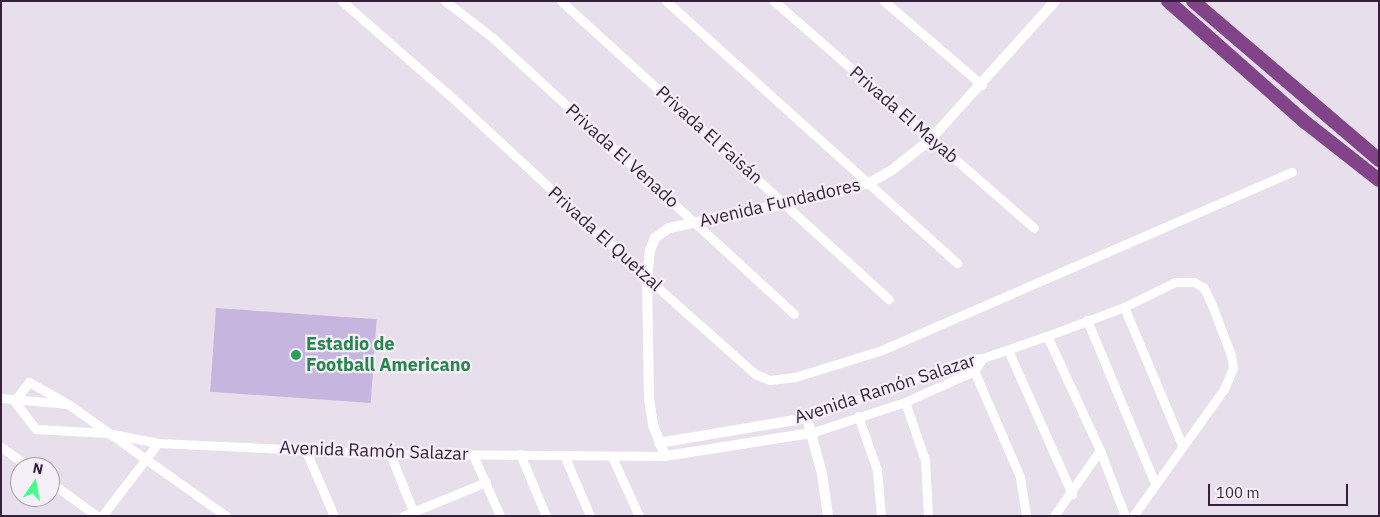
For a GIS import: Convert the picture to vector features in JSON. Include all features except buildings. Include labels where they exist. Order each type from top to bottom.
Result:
[{"type":"highway","points":[[1168,1],[1305,122],[1378,178]]},
{"type":"highway","points":[[1193,1],[1202,6],[1379,160]]},
{"type":"street","name":"Privada El Quetzal","points":[[342,1],[457,102],[647,278],[755,374],[770,380],[785,379],[882,350],[1292,172]]},
{"type":"street","name":"Privada El Venado","points":[[445,1],[493,38],[794,314]]},
{"type":"street","name":"Privada El Faisán","points":[[560,1],[786,204],[889,300]]},
{"type":"street","points":[[666,1],[957,263]]},
{"type":"street","name":"Privada El Mayab","points":[[774,1],[930,140],[1034,228]]},
{"type":"street","points":[[884,1],[982,86]]},
{"type":"street","name":"Avenida Fundadores","points":[[665,456],[659,443],[649,399],[647,278],[650,250],[658,234],[669,228],[786,204],[869,183],[930,140],[982,86],[1055,1]]},
{"type":"street","name":"Avenida Ramón Salazar","points":[[642,455],[659,443],[807,418],[969,359],[983,358],[1048,336],[1124,307],[1174,282],[1194,282],[1204,288],[1231,355],[1231,374],[1224,389],[1182,446]]},
{"type":"street","points":[[1124,307],[1182,446],[1133,516]]},
{"type":"street","points":[[1087,320],[1156,483]]},
{"type":"street","points":[[1048,336],[1100,450],[1125,516]]},
{"type":"street","points":[[1008,350],[1072,494]]},
{"type":"street","name":"Avenida Ramón Salazar","points":[[107,433],[68,404],[29,382],[14,401],[36,429],[107,433],[158,443],[390,454],[665,456],[811,433],[905,402],[974,371],[983,358]]},
{"type":"street","points":[[969,359],[1020,477],[1026,516]]},
{"type":"street","points":[[1,398],[14,401],[68,404]]},
{"type":"street","points":[[905,402],[925,460],[928,516]]},
{"type":"street","points":[[858,416],[877,470],[881,516]]},
{"type":"street","points":[[807,418],[826,514]]},
{"type":"street","points":[[107,433],[226,516]]},
{"type":"street","points":[[102,516],[158,443]]},
{"type":"street","points":[[1,447],[16,457]]},
{"type":"street","points":[[305,449],[334,516]]},
{"type":"street","points":[[1054,516],[1072,494],[1100,450]]},
{"type":"street","points":[[390,454],[413,511]]},
{"type":"street","points":[[520,454],[546,516]]},
{"type":"street","points":[[474,455],[500,516]]},
{"type":"street","points":[[564,455],[590,516]]},
{"type":"street","points":[[612,457],[639,516]]},
{"type":"street","points":[[403,516],[486,482]]},
{"type":"street","points":[[60,489],[97,516]]},
{"type":"shaded area","name":"Estadio de Football Americano","points":[[216,308],[377,319],[371,403],[210,392]]},
{"type":"place","name":"Estadio de Football Americano","points":[[296,355]]}]
